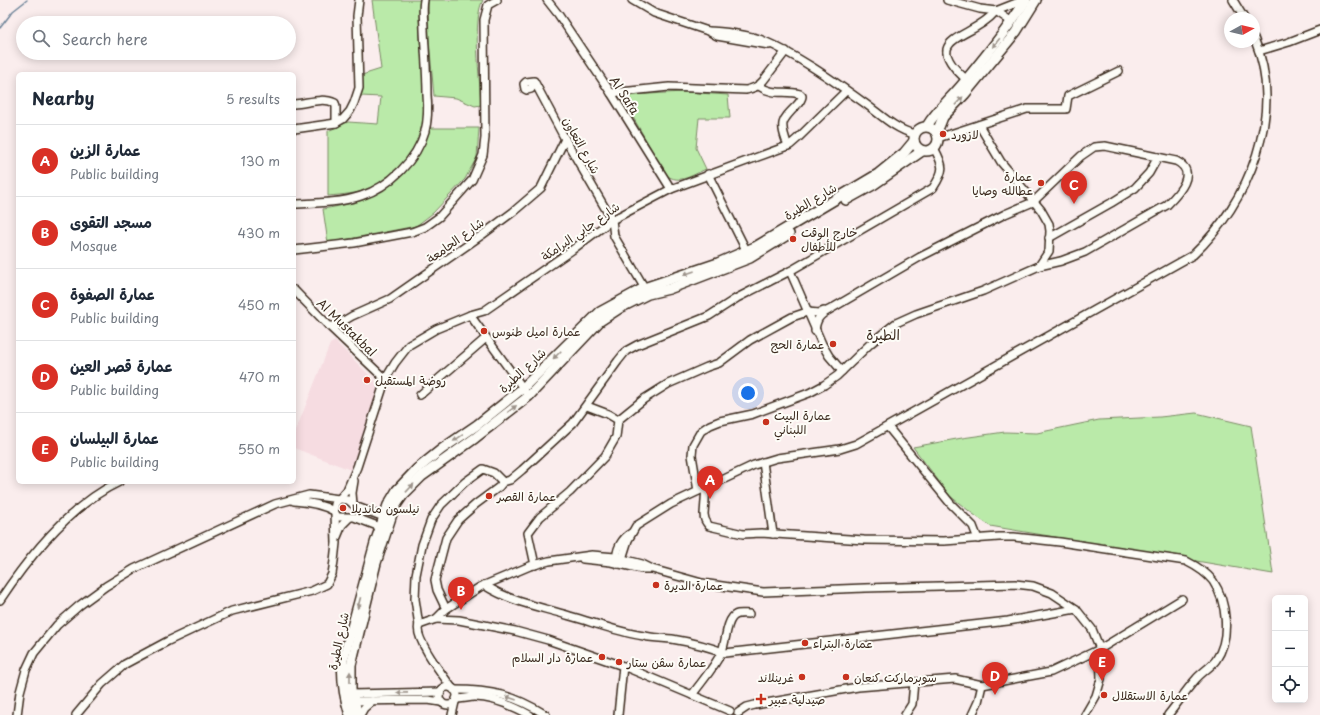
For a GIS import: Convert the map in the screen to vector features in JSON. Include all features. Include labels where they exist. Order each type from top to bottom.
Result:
[{"type":"main road","points":[[937,135],[943,117],[1012,22],[1025,0]]},
{"type":"main road","points":[[927,126],[933,129],[937,135],[938,142],[934,148],[928,151],[922,151],[918,149],[914,138],[920,128],[927,126],[936,112],[969,82],[1016,32],[1036,0]]},
{"type":"main road","name":"شارع الطيرة","points":[[748,254],[768,239],[878,174],[904,153],[914,138]]},
{"type":"main road","name":"شارع الطيرة","points":[[350,715],[351,665],[376,563],[384,523],[403,495],[422,476],[475,438],[526,392],[600,321],[646,291],[669,289],[748,254],[873,185],[922,151]]},
{"type":"main road","name":"شارع الطيرة","points":[[350,699],[359,715]]},
{"type":"street","points":[[296,129],[336,122],[343,119],[350,111],[354,103],[359,88],[357,16],[359,0]]},
{"type":"street","points":[[296,204],[341,200],[371,193],[389,181],[401,170],[414,154],[422,138],[427,116],[424,0]]},
{"type":"street","points":[[296,250],[354,243],[412,232],[425,227],[439,217],[472,180],[483,155],[485,138],[484,20],[488,5],[497,0]]},
{"type":"street","points":[[547,0],[558,14]]},
{"type":"street","points":[[552,0],[558,14]]},
{"type":"street","points":[[632,0],[660,16],[708,31],[717,36],[771,45],[786,51],[864,102],[882,117],[914,138]]},
{"type":"street","points":[[947,0],[980,9],[996,11],[1012,22]]},
{"type":"street","points":[[969,82],[957,71],[947,55],[947,46],[952,41],[989,19],[996,11],[1025,0]]},
{"type":"street","points":[[1233,0],[1240,12]]},
{"type":"street","name":"Al Safa","points":[[558,14],[611,93],[671,189]]},
{"type":"street","points":[[1260,51],[1320,30]]},
{"type":"street","points":[[601,555],[624,542],[636,526],[671,504],[734,473],[777,458],[840,449],[856,444],[1193,255],[1206,242],[1227,215],[1253,165],[1260,146],[1265,123],[1266,83],[1259,48]]},
{"type":"street","points":[[611,93],[669,87],[746,90],[759,86],[786,51]]},
{"type":"street","points":[[937,135],[978,125],[1027,109],[1066,109],[1068,96],[1119,71]]},
{"type":"street","name":"شارع التعاون","points":[[534,81],[565,140],[612,220],[614,236],[646,291]]},
{"type":"street","points":[[759,86],[767,91],[796,93],[802,96],[801,100],[782,122],[783,134],[788,146],[846,91]]},
{"type":"street","points":[[296,104],[323,100],[335,103],[336,122]]},
{"type":"street","points":[[978,125],[1001,162],[1041,210],[1049,224],[1049,250],[1039,266]]},
{"type":"street","name":"شارع الجامعة","points":[[329,326],[335,326],[352,316],[390,299],[513,212],[541,188],[565,140]]},
{"type":"street","name":"شارع جابي البرامكة","points":[[357,467],[386,380],[395,363],[409,345],[436,329],[484,311],[572,250],[612,220],[671,189],[708,174],[788,146]]},
{"type":"street","points":[[698,491],[692,455],[693,446],[701,431],[720,421],[753,414],[808,394],[824,385],[842,371],[871,343],[896,323],[916,314],[983,291],[1039,266],[1061,261],[1085,252],[1167,206],[1182,187],[1186,178],[1186,173],[1181,163],[1176,160],[1105,146],[1094,147],[1081,156],[1033,202],[1005,214],[920,257],[829,310],[819,317],[816,322],[815,331]]},
{"type":"street","points":[[446,609],[437,590],[435,580],[446,538],[458,520],[499,487],[503,482],[510,480],[522,470],[544,448],[573,424],[626,351],[637,345],[709,316],[737,298],[790,271],[933,188],[941,176],[942,167],[941,161],[934,148]]},
{"type":"street","points":[[1049,238],[1135,188],[1149,173],[1158,157]]},
{"type":"street","points":[[708,174],[748,254]]},
{"type":"street","points":[[790,271],[815,331],[828,356],[842,371]]},
{"type":"street","name":"Al Mustakbal","points":[[296,292],[329,326],[386,380]]},
{"type":"street","points":[[535,565],[528,533],[540,517],[570,492],[605,456],[616,437],[618,420],[644,399],[668,384],[707,367],[720,364],[750,340],[792,317],[807,312],[819,313],[829,310]]},
{"type":"street","points":[[470,315],[526,392]]},
{"type":"street","points":[[420,395],[486,338]]},
{"type":"street","points":[[586,406],[608,414],[618,420]]},
{"type":"street","points":[[888,427],[950,503],[973,526],[978,538]]},
{"type":"street","points":[[762,462],[773,534]]},
{"type":"street","points":[[76,715],[102,684],[125,664],[168,641],[232,611],[312,591],[327,584],[332,574],[336,542],[335,504],[347,490],[357,467]]},
{"type":"street","points":[[352,504],[352,493],[357,467]]},
{"type":"street","points":[[452,715],[457,695],[440,672],[420,638],[418,630],[419,626],[415,598],[416,575],[422,545],[431,520],[441,505],[465,482],[483,469],[494,473],[503,482]]},
{"type":"street","points":[[0,600],[28,560],[80,506],[92,496],[115,484]]},
{"type":"street","points":[[706,487],[704,519],[709,526],[743,534],[773,534],[864,540],[944,541],[1014,537],[1060,542],[1186,561],[1200,569],[1212,580],[1222,603],[1226,631],[1216,660],[1197,677],[1168,715]]},
{"type":"street","points":[[17,715],[20,692],[26,670],[34,653],[57,625],[80,605],[106,586],[134,569],[275,504],[309,495],[345,499],[384,523]]},
{"type":"street","points":[[290,501],[307,502],[327,508],[341,517],[354,517],[384,523]]},
{"type":"street","points":[[336,542],[342,525],[349,518]]},
{"type":"street","points":[[619,560],[624,542]]},
{"type":"street","points":[[624,542],[629,557],[635,562]]},
{"type":"street","points":[[436,619],[446,609],[484,585],[549,561],[601,555],[642,569],[652,569]]},
{"type":"street","points":[[573,558],[635,562],[652,569],[702,583],[763,592],[1015,584],[1032,586],[1052,593],[1076,609],[1092,629],[1100,649],[1101,679],[1096,696],[1085,715]]},
{"type":"street","points":[[484,585],[498,594],[519,602],[570,615],[615,630],[644,636],[672,639],[730,653],[1008,621],[1076,609]]},
{"type":"street","points":[[419,626],[422,623],[436,619],[459,620],[515,631],[623,666],[692,695],[727,713],[734,710],[738,714],[747,707],[755,705],[858,687],[955,679],[982,685],[1051,672],[1100,649],[1182,599]]},
{"type":"street","points":[[692,695],[721,652],[729,621],[732,617],[738,614],[749,614]]},
{"type":"street","points":[[618,715],[623,666]]},
{"type":"street","points":[[440,672],[441,691],[439,697],[448,715]]},
{"type":"street","points":[[905,715],[912,704],[914,682]]},
{"type":"street","points":[[972,715],[982,685]]},
{"type":"street","points":[[350,699],[441,691],[446,688],[488,691],[502,694],[528,704],[546,715]]},
{"type":"street","points":[[350,699],[372,701],[428,700],[449,705],[456,701],[476,697],[486,698],[516,708],[530,715]]},
{"type":"street","points":[[359,715],[372,701]]},
{"type":"shaded area","points":[[335,341],[379,385],[351,470],[296,449],[296,430],[330,344]]},
{"type":"green space","points":[[372,0],[420,0],[419,30],[424,92],[422,128],[415,145],[408,156],[393,174],[384,181],[368,190],[350,194],[328,196],[328,131],[348,122],[378,124],[381,97],[361,96],[362,75],[381,69]]},
{"type":"green space","points":[[428,0],[483,0],[480,9],[477,35],[481,105],[475,106],[456,98],[434,96],[429,40]]},
{"type":"green space","points":[[683,92],[728,95],[730,118],[699,118],[696,148],[706,169],[686,178],[676,179],[666,175],[626,105],[626,100],[632,95]]},
{"type":"green space","points":[[430,128],[479,128],[477,157],[465,179],[433,213],[416,226],[328,243],[323,209],[364,199],[385,188],[395,180],[413,158],[427,136]]},
{"type":"green space","points":[[1196,413],[1251,426],[1273,574],[990,526],[950,496],[913,447],[1005,432],[1037,433],[1099,420],[1160,417]]},
{"type":"waterway","points":[[0,28],[13,11],[27,0]]},
{"type":"place","name":"لازورد","points":[[943,134]]},
{"type":"place","name":"عمارة عطالله وصايا","points":[[1041,183]]},
{"type":"place","name":"عمارة الصفوة","points":[[1074,204]]},
{"type":"place","name":"خارج الوقت للأطفال","points":[[793,239]]},
{"type":"place","name":"عمارة اميل طنوس","points":[[484,331]]},
{"type":"place","name":"عمارة الحج","points":[[833,344]]},
{"type":"place","name":"روضة المستقبل","points":[[367,380]]},
{"type":"place","name":"عمارة البيت اللبناني","points":[[766,422]]},
{"type":"place","name":"عمارة القصر","points":[[489,496]]},
{"type":"place","name":"عمارة الزين","points":[[710,499]]},
{"type":"place","name":"نيلسون مانديلا","points":[[343,508]]},
{"type":"place","name":"عمارة الديرة","points":[[656,585]]},
{"type":"place","name":"مسجد التقوى","points":[[461,610]]},
{"type":"place","name":"عمارة البتراء","points":[[805,643]]},
{"type":"place","name":"عمارة دار السلام","points":[[602,657]]},
{"type":"place","name":"عمارة سڤن ستار","points":[[619,662]]},
{"type":"place","name":"غرينلاند","points":[[802,677]]},
{"type":"place","name":"سوبرماركت كنعان","points":[[846,677]]},
{"type":"place","name":"عمارة البيلسان","points":[[1102,681]]},
{"type":"place","name":"عمارة قصر العين","points":[[995,695]]},
{"type":"place","name":"عمارة الاستقلال","points":[[1104,695]]},
{"type":"place","name":"صيدلية عبير","points":[[761,699]]},
{"type":"district","name":"الطيرة","points":[[883,334]]}]
